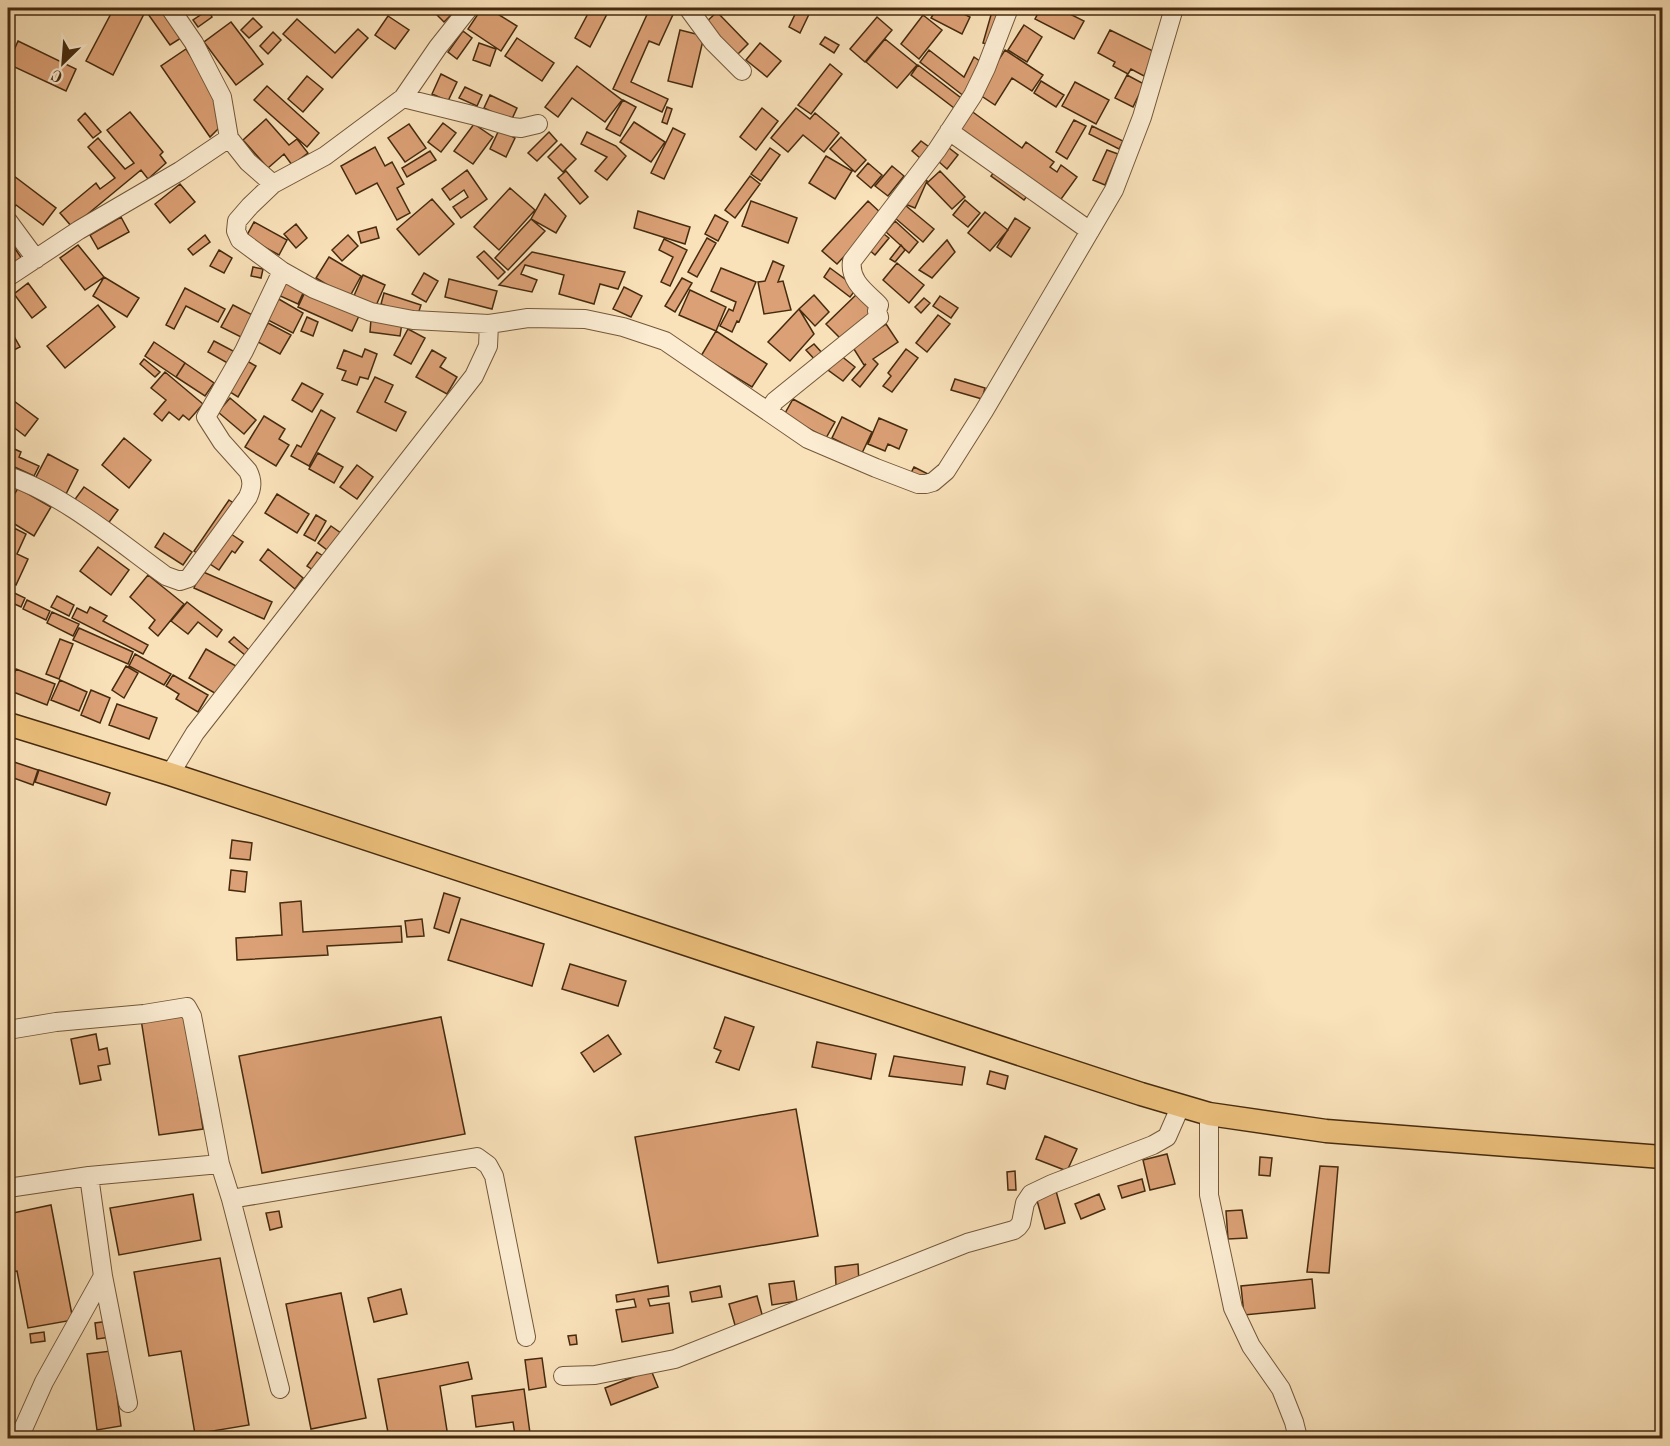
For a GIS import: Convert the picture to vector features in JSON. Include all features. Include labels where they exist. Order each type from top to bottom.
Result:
[{"type":"main road","points":[[8,724],[170,774],[1141,1094],[1209,1114],[1326,1131],[1662,1157]]},
{"type":"street","points":[[170,8],[194,43],[222,97],[229,138],[248,162],[273,184]]},
{"type":"street","points":[[469,8],[438,47],[403,98],[325,156],[273,184],[237,221],[236,231],[240,240],[282,271],[314,289],[371,312],[413,320],[489,324],[528,318],[585,319],[623,327],[665,341],[808,440],[918,484],[933,482],[946,471],[984,411],[1114,190],[1142,117],[1174,8]]},
{"type":"street","points":[[688,8],[713,42],[742,71]]},
{"type":"street","points":[[768,411],[775,401],[879,317],[877,311],[879,305],[855,281],[851,268],[852,261],[949,131],[973,95],[1009,8]]},
{"type":"street","points":[[403,98],[512,127],[521,128],[538,124]]},
{"type":"street","points":[[949,131],[1090,231]]},
{"type":"street","points":[[8,277],[79,230],[180,171],[229,138]]},
{"type":"street","points":[[8,221],[36,259]]},
{"type":"street","points":[[8,476],[21,480],[69,507],[166,576],[180,581],[189,578],[248,497],[252,488],[248,471],[222,442],[206,417],[244,351],[282,271]]},
{"type":"street","points":[[170,774],[195,733],[474,376],[488,346],[489,324]]},
{"type":"street","points":[[8,1030],[56,1022],[144,1014],[187,1007],[192,1016],[220,1164],[280,1389]]},
{"type":"street","points":[[563,1376],[595,1375],[675,1359],[967,1243],[1014,1230],[1021,1223],[1025,1203],[1031,1194],[1153,1145],[1167,1137],[1181,1105]]},
{"type":"street","points":[[1209,1114],[1209,1195],[1233,1308],[1251,1346],[1281,1389],[1298,1438]]},
{"type":"street","points":[[231,1199],[477,1157],[488,1165],[494,1176],[526,1336]]},
{"type":"street","points":[[8,1188],[89,1176],[220,1164]]},
{"type":"street","points":[[89,1176],[103,1276],[128,1403]]},
{"type":"street","points":[[19,1438],[44,1382],[103,1276]]},
{"type":"building","points":[[114,8],[147,8],[113,75],[86,61]]},
{"type":"building","points":[[158,8],[181,38],[170,45],[148,14]]},
{"type":"building","points":[[430,8],[458,8],[444,22]]},
{"type":"building","points":[[482,8],[488,8],[517,26],[501,51],[468,29]]},
{"type":"building","points":[[591,8],[599,8],[608,12],[590,47],[575,38]]},
{"type":"building","points":[[650,8],[676,8],[659,45],[649,41],[631,82],[668,99],[662,112],[613,89]]},
{"type":"building","points":[[798,8],[812,8],[800,33],[789,27]]},
{"type":"building","points":[[937,8],[952,8],[970,17],[962,34],[931,18]]},
{"type":"building","points":[[993,8],[1004,8],[993,46],[983,43]]},
{"type":"building","points":[[1041,8],[1058,8],[1084,21],[1074,39],[1035,19]]},
{"type":"building","points":[[208,10],[212,17],[198,27],[193,20]]},
{"type":"building","points":[[717,12],[748,44],[735,57],[704,24]]},
{"type":"building","points":[[923,15],[942,30],[919,59],[901,44]]},
{"type":"building","points":[[388,16],[409,30],[395,49],[375,35]]},
{"type":"building","points":[[877,17],[892,30],[865,62],[850,49]]},
{"type":"building","points":[[253,18],[262,27],[249,38],[241,30]]},
{"type":"building","points":[[297,19],[335,53],[358,29],[368,38],[332,78],[283,34]]},
{"type":"building","points":[[231,22],[263,64],[236,85],[204,42]]},
{"type":"building","points":[[1024,25],[1042,37],[1027,62],[1008,50]]},
{"type":"building","points":[[680,30],[704,36],[692,87],[668,81]]},
{"type":"building","points":[[1110,30],[1155,52],[1144,76],[1131,69],[1128,74],[1113,66],[1115,62],[1098,53]]},
{"type":"building","points":[[463,31],[472,38],[457,59],[448,52]]},
{"type":"building","points":[[273,32],[281,40],[268,54],[260,46]]},
{"type":"building","points":[[825,37],[839,45],[834,53],[820,44]]},
{"type":"building","points":[[517,38],[554,63],[542,81],[505,56]]},
{"type":"building","points":[[885,39],[917,65],[897,88],[866,62]]},
{"type":"building","points":[[18,41],[76,69],[66,91],[8,64]]},
{"type":"building","points":[[479,43],[496,49],[490,66],[473,60]]},
{"type":"building","points":[[760,43],[781,61],[767,77],[746,60]]},
{"type":"building","points":[[186,49],[224,107],[220,127],[210,137],[161,66]]},
{"type":"building","points":[[929,50],[964,77],[974,57],[984,64],[965,97],[920,62]]},
{"type":"building","points":[[1005,50],[1043,75],[1032,91],[1012,78],[995,105],[977,93]]},
{"type":"building","points":[[830,64],[842,74],[811,114],[798,105]]},
{"type":"building","points":[[918,65],[965,101],[958,111],[911,75]]},
{"type":"building","points":[[577,66],[622,100],[605,122],[572,98],[558,117],[545,107]]},
{"type":"building","points":[[441,74],[457,82],[448,101],[432,94]]},
{"type":"building","points":[[1127,75],[1144,84],[1133,107],[1115,98]]},
{"type":"building","points":[[307,76],[323,89],[303,112],[288,99]]},
{"type":"building","points":[[1041,81],[1064,95],[1056,107],[1034,93]]},
{"type":"building","points":[[1075,82],[1109,100],[1096,124],[1062,106]]},
{"type":"building","points":[[267,86],[319,133],[307,147],[254,100]]},
{"type":"building","points":[[465,87],[482,95],[477,106],[459,98]]},
{"type":"building","points":[[490,95],[517,108],[511,121],[484,108]]},
{"type":"building","points":[[623,100],[636,107],[620,136],[606,129]]},
{"type":"building","points":[[667,107],[672,109],[667,124],[662,122]]},
{"type":"building","points":[[762,108],[778,121],[756,150],[740,137]]},
{"type":"building","points":[[796,108],[810,119],[815,113],[839,133],[824,152],[803,135],[788,152],[771,138]]},
{"type":"building","points":[[970,110],[1022,148],[1026,142],[1054,162],[1050,167],[1057,172],[1061,165],[1077,177],[1059,202],[956,129]]},
{"type":"building","points":[[130,112],[163,152],[160,155],[166,163],[148,179],[141,170],[72,227],[60,213],[96,183],[100,189],[115,178],[88,147],[98,138],[125,169],[134,163],[107,130]]},
{"type":"building","points":[[85,113],[101,132],[93,138],[78,120]]},
{"type":"building","points":[[266,119],[289,145],[297,139],[308,153],[292,165],[284,154],[268,168],[243,140]]},
{"type":"building","points":[[1074,120],[1086,126],[1067,159],[1056,152]]},
{"type":"building","points":[[634,122],[665,142],[651,162],[620,142]]},
{"type":"building","points":[[443,123],[456,133],[441,152],[428,142]]},
{"type":"building","points":[[409,124],[426,148],[405,162],[388,138]]},
{"type":"building","points":[[474,124],[493,137],[473,164],[454,151]]},
{"type":"building","points":[[1092,126],[1123,141],[1119,149],[1089,134]]},
{"type":"building","points":[[673,128],[685,134],[664,179],[651,173]]},
{"type":"building","points":[[499,130],[515,138],[506,157],[490,149]]},
{"type":"building","points":[[549,132],[557,141],[537,161],[528,153]]},
{"type":"building","points":[[587,132],[616,146],[626,156],[607,180],[595,171],[607,157],[581,144]]},
{"type":"building","points":[[841,137],[866,160],[855,172],[830,149]]},
{"type":"building","points":[[921,141],[929,147],[920,158],[912,151]]},
{"type":"building","points":[[561,144],[576,159],[563,172],[548,157]]},
{"type":"building","points":[[375,147],[385,166],[392,162],[404,184],[397,188],[410,213],[397,220],[377,183],[356,194],[341,166]]},
{"type":"building","points":[[770,148],[780,155],[761,181],[751,174]]},
{"type":"building","points":[[949,148],[958,155],[947,169],[938,161]]},
{"type":"building","points":[[1107,150],[1118,154],[1105,185],[1093,180]]},
{"type":"building","points":[[430,151],[436,160],[407,177],[402,168]]},
{"type":"building","points":[[826,156],[852,171],[835,199],[809,183]]},
{"type":"building","points":[[868,163],[882,175],[871,188],[857,176]]},
{"type":"building","points":[[892,166],[904,176],[888,196],[875,186]]},
{"type":"building","points":[[998,167],[1031,191],[1024,200],[991,176]]},
{"type":"building","points":[[467,170],[487,199],[461,218],[453,207],[468,197],[464,190],[450,200],[442,189]]},
{"type":"building","points":[[566,171],[588,197],[580,204],[558,178]]},
{"type":"building","points":[[940,171],[965,197],[952,209],[927,183]]},
{"type":"building","points":[[10,173],[56,208],[43,225],[16,205],[10,212],[8,210],[8,176]]},
{"type":"building","points":[[750,176],[760,184],[735,218],[725,210]]},
{"type":"building","points":[[918,177],[927,181],[915,208],[905,204]]},
{"type":"building","points":[[180,184],[195,202],[170,223],[155,204]]},
{"type":"building","points":[[510,188],[535,210],[499,250],[474,227]]},
{"type":"building","points":[[545,194],[566,216],[556,233],[531,219]]},
{"type":"building","points":[[432,199],[454,224],[419,255],[397,229]]},
{"type":"building","points":[[965,200],[980,213],[968,227],[953,215]]},
{"type":"building","points":[[751,201],[797,218],[788,243],[742,226]]},
{"type":"building","points":[[868,201],[883,215],[837,264],[822,251]]},
{"type":"building","points":[[905,205],[934,229],[923,242],[895,218]]},
{"type":"building","points":[[638,211],[690,227],[685,244],[634,228]]},
{"type":"building","points":[[985,212],[1008,230],[990,251],[968,233]]},
{"type":"building","points":[[715,215],[728,222],[718,241],[705,234]]},
{"type":"building","points":[[121,217],[129,232],[98,249],[90,235]]},
{"type":"building","points":[[1015,218],[1030,228],[1011,257],[997,247]]},
{"type":"building","points":[[531,219],[545,231],[508,270],[495,258]]},
{"type":"building","points":[[895,221],[918,242],[909,253],[886,232]]},
{"type":"building","points":[[254,222],[287,240],[279,255],[246,237]]},
{"type":"building","points":[[296,224],[307,238],[296,248],[284,234]]},
{"type":"building","points":[[376,227],[379,238],[361,243],[358,232]]},
{"type":"building","points":[[880,231],[889,238],[875,255],[866,247]]},
{"type":"building","points":[[205,235],[210,242],[193,255],[188,249]]},
{"type":"building","points":[[348,235],[358,246],[342,261],[332,250]]},
{"type":"building","points":[[707,238],[716,243],[697,277],[688,272]]},
{"type":"building","points":[[664,239],[687,250],[670,286],[661,282],[673,257],[659,250]]},
{"type":"building","points":[[947,240],[955,252],[932,278],[919,270]]},
{"type":"building","points":[[10,241],[22,259],[8,269],[8,243]]},
{"type":"building","points":[[78,245],[104,277],[85,290],[60,258]]},
{"type":"building","points":[[901,245],[905,250],[895,262],[890,259]]},
{"type":"building","points":[[219,250],[232,258],[224,273],[210,266]]},
{"type":"building","points":[[484,251],[505,272],[498,279],[477,257]]},
{"type":"building","points":[[532,252],[625,272],[618,289],[600,284],[594,304],[559,294],[564,275],[525,265],[521,274],[537,280],[532,292],[499,285]]},
{"type":"building","points":[[329,257],[361,276],[349,298],[316,278]]},
{"type":"building","points":[[773,261],[784,266],[778,282],[783,281],[791,310],[764,314],[758,282],[765,281]]},
{"type":"building","points":[[897,263],[924,285],[909,303],[883,280]]},
{"type":"building","points":[[253,267],[263,269],[261,278],[251,276]]},
{"type":"building","points":[[721,268],[756,282],[739,322],[737,321],[732,332],[720,326],[729,309],[733,311],[736,302],[711,291]]},
{"type":"building","points":[[830,268],[857,288],[850,297],[824,277]]},
{"type":"building","points":[[424,273],[438,281],[426,302],[412,294]]},
{"type":"building","points":[[363,275],[385,285],[375,308],[353,298]]},
{"type":"building","points":[[104,277],[139,298],[127,317],[93,296]]},
{"type":"building","points":[[682,278],[692,283],[675,312],[665,306]]},
{"type":"building","points":[[449,279],[497,291],[492,309],[445,297]]},
{"type":"building","points":[[284,282],[304,291],[298,304],[278,295]]},
{"type":"building","points":[[28,283],[46,307],[32,318],[14,294]]},
{"type":"building","points":[[624,287],[642,296],[631,317],[613,309]]},
{"type":"building","points":[[185,288],[225,309],[218,322],[186,306],[174,329],[166,325]]},
{"type":"building","points":[[690,290],[726,307],[716,331],[679,315]]},
{"type":"building","points":[[305,292],[359,316],[352,331],[298,307]]},
{"type":"building","points":[[859,292],[877,311],[844,342],[826,324]]},
{"type":"building","points":[[384,293],[421,305],[417,317],[381,304]]},
{"type":"building","points":[[814,295],[829,312],[815,326],[799,309]]},
{"type":"building","points":[[940,296],[958,308],[951,318],[933,306]]},
{"type":"building","points":[[277,298],[303,313],[293,333],[266,319]]},
{"type":"building","points":[[924,298],[930,303],[921,313],[915,307]]},
{"type":"building","points":[[98,305],[115,327],[65,368],[47,346]]},
{"type":"building","points":[[233,305],[258,318],[247,340],[221,327]]},
{"type":"building","points":[[799,309],[814,334],[790,361],[768,342]]},
{"type":"building","points":[[938,315],[950,324],[927,352],[916,343]]},
{"type":"building","points":[[307,317],[318,322],[313,336],[301,331]]},
{"type":"building","points":[[371,319],[402,323],[400,336],[370,332]]},
{"type":"building","points":[[268,323],[291,335],[280,354],[258,342]]},
{"type":"building","points":[[886,324],[898,342],[873,359],[878,364],[860,387],[852,380],[866,364],[864,365],[852,346]]},
{"type":"building","points":[[408,329],[425,338],[411,364],[394,355]]},
{"type":"building","points":[[11,331],[20,347],[12,351],[8,342],[8,333]]},
{"type":"building","points":[[716,331],[767,364],[752,387],[701,356]]},
{"type":"building","points":[[214,341],[237,353],[231,365],[208,352]]},
{"type":"building","points":[[154,342],[185,363],[176,377],[145,356]]},
{"type":"building","points":[[814,344],[824,355],[817,362],[806,350]]},
{"type":"building","points":[[365,349],[377,354],[368,379],[360,377],[357,385],[342,380],[346,371],[337,368],[344,350],[362,357]]},
{"type":"building","points":[[906,349],[918,358],[892,392],[883,386],[891,376],[888,373]]},
{"type":"building","points":[[432,350],[446,358],[440,367],[457,377],[447,394],[416,377]]},
{"type":"building","points":[[840,355],[855,367],[843,381],[828,370]]},
{"type":"building","points":[[144,359],[160,372],[155,377],[140,364]]},
{"type":"building","points":[[247,361],[256,366],[238,397],[230,392]]},
{"type":"building","points":[[185,363],[214,383],[205,396],[176,377]]},
{"type":"building","points":[[165,372],[203,404],[189,420],[183,415],[179,420],[169,412],[162,421],[154,414],[166,400],[151,388]]},
{"type":"building","points":[[375,377],[393,385],[385,402],[406,412],[396,431],[357,412]]},
{"type":"building","points":[[955,379],[985,388],[982,399],[951,390]]},
{"type":"building","points":[[302,383],[323,394],[312,412],[292,400]]},
{"type":"building","points":[[230,398],[256,420],[244,434],[218,412]]},
{"type":"building","points":[[793,399],[835,422],[826,438],[784,415]]},
{"type":"building","points":[[14,401],[38,419],[25,436],[8,423],[8,410]]},
{"type":"building","points":[[321,410],[335,418],[309,466],[291,456],[297,445],[301,447]]},
{"type":"building","points":[[264,416],[285,429],[279,439],[289,445],[276,466],[245,447]]},
{"type":"building","points":[[842,417],[872,432],[862,453],[832,438]]},
{"type":"building","points":[[879,418],[907,430],[899,449],[888,444],[885,451],[868,444]]},
{"type":"building","points":[[124,438],[151,460],[129,488],[102,465]]},
{"type":"building","points":[[10,447],[21,452],[19,457],[39,466],[34,476],[8,464]]},
{"type":"building","points":[[318,453],[343,467],[334,483],[309,469]]},
{"type":"building","points":[[48,454],[78,470],[65,496],[34,481]]},
{"type":"building","points":[[357,465],[373,477],[357,499],[340,487]]},
{"type":"building","points":[[914,467],[930,475],[926,481],[911,473]]},
{"type":"building","points":[[84,487],[118,510],[107,525],[73,502]]},
{"type":"building","points":[[18,488],[51,507],[34,536],[8,520],[8,505]]},
{"type":"building","points":[[277,494],[309,514],[297,533],[265,513]]},
{"type":"building","points":[[229,500],[238,506],[203,557],[194,551]]},
{"type":"building","points":[[316,515],[326,521],[315,541],[304,535]]},
{"type":"building","points":[[331,526],[345,536],[331,553],[318,543]]},
{"type":"building","points":[[14,528],[26,534],[17,554],[28,559],[16,585],[8,581],[8,541]]},
{"type":"building","points":[[164,533],[192,552],[183,565],[155,547]]},
{"type":"building","points":[[231,534],[243,542],[235,553],[232,551],[219,570],[210,564]]},
{"type":"building","points":[[98,547],[129,570],[111,595],[80,571]]},
{"type":"building","points":[[268,549],[303,578],[295,589],[260,560]]},
{"type":"building","points":[[317,552],[326,558],[316,572],[307,566]]},
{"type":"building","points":[[201,571],[272,602],[264,619],[194,588]]},
{"type":"building","points":[[148,575],[184,604],[158,636],[149,628],[155,620],[130,597]]},
{"type":"building","points":[[8,590],[25,598],[21,607],[8,601]]},
{"type":"building","points":[[57,596],[74,605],[69,616],[51,607]]},
{"type":"building","points":[[27,600],[50,611],[46,620],[23,609]]},
{"type":"building","points":[[187,602],[222,630],[217,637],[198,622],[188,634],[171,621]]},
{"type":"building","points":[[90,607],[107,616],[103,621],[148,645],[143,654],[72,618],[77,608],[87,613]]},
{"type":"building","points":[[52,612],[79,624],[73,636],[47,623]]},
{"type":"building","points":[[79,628],[133,652],[128,664],[73,640]]},
{"type":"building","points":[[234,637],[249,650],[245,655],[229,642]]},
{"type":"building","points":[[60,639],[73,644],[59,679],[46,674]]},
{"type":"building","points":[[206,649],[236,666],[218,695],[189,678]]},
{"type":"building","points":[[135,654],[171,674],[164,685],[129,666]]},
{"type":"building","points":[[126,666],[138,673],[124,698],[112,690]]},
{"type":"building","points":[[16,669],[55,684],[47,705],[8,690]]},
{"type":"building","points":[[173,675],[208,695],[198,712],[176,699],[179,694],[166,686]]},
{"type":"building","points":[[60,680],[87,692],[79,711],[51,700]]},
{"type":"building","points":[[91,690],[110,698],[100,723],[81,715]]},
{"type":"building","points":[[117,704],[157,718],[149,739],[109,725]]},
{"type":"building","points":[[8,760],[38,770],[33,785],[8,776]]},
{"type":"building","points":[[39,770],[110,793],[106,805],[35,782]]},
{"type":"building","points":[[232,840],[252,843],[250,860],[230,858]]},
{"type":"building","points":[[231,870],[247,872],[245,892],[229,890]]},
{"type":"building","points":[[444,893],[460,898],[449,933],[434,928]]},
{"type":"building","points":[[301,901],[303,932],[401,926],[402,942],[327,946],[328,955],[237,960],[236,938],[282,935],[280,903]]},
{"type":"building","points":[[422,919],[424,936],[407,937],[405,921]]},
{"type":"building","points":[[461,919],[544,944],[532,986],[448,960]]},
{"type":"building","points":[[570,964],[626,981],[618,1006],[562,989]]},
{"type":"building","points":[[185,1012],[203,1129],[159,1135],[141,1019]]},
{"type":"building","points":[[441,1017],[465,1134],[262,1173],[239,1056]]},
{"type":"building","points":[[725,1017],[754,1027],[739,1070],[716,1062],[721,1051],[714,1048]]},
{"type":"building","points":[[96,1034],[99,1050],[107,1048],[110,1064],[98,1066],[101,1080],[80,1084],[71,1039]]},
{"type":"building","points":[[608,1035],[621,1054],[594,1072],[581,1053]]},
{"type":"building","points":[[817,1042],[876,1054],[871,1079],[812,1067]]},
{"type":"building","points":[[894,1056],[965,1067],[962,1085],[889,1076]]},
{"type":"building","points":[[990,1071],[1008,1076],[1005,1089],[987,1084]]},
{"type":"building","points":[[796,1109],[818,1236],[658,1263],[635,1137]]},
{"type":"building","points":[[1045,1136],[1077,1149],[1067,1171],[1036,1159]]},
{"type":"building","points":[[1167,1154],[1175,1184],[1150,1190],[1143,1160]]},
{"type":"building","points":[[1260,1157],[1272,1158],[1270,1176],[1259,1175]]},
{"type":"building","points":[[1320,1166],[1338,1167],[1329,1273],[1307,1272]]},
{"type":"building","points":[[1015,1171],[1016,1190],[1008,1190],[1007,1172]]},
{"type":"building","points":[[1142,1179],[1145,1191],[1122,1198],[1118,1186]]},
{"type":"building","points":[[1056,1191],[1065,1223],[1045,1229],[1036,1197]]},
{"type":"building","points":[[193,1194],[201,1240],[119,1255],[110,1208]]},
{"type":"building","points":[[1099,1194],[1105,1209],[1081,1219],[1075,1204]]},
{"type":"building","points":[[51,1205],[73,1320],[28,1328],[17,1271],[8,1272],[8,1250],[13,1249],[8,1214]]},
{"type":"building","points":[[1242,1210],[1247,1238],[1228,1239],[1226,1211]]},
{"type":"building","points":[[279,1211],[282,1227],[270,1230],[266,1213]]},
{"type":"building","points":[[220,1258],[249,1425],[195,1434],[181,1351],[149,1356],[134,1272]]},
{"type":"building","points":[[858,1264],[859,1283],[836,1285],[835,1267]]},
{"type":"building","points":[[1312,1279],[1315,1308],[1244,1315],[1241,1286]]},
{"type":"building","points":[[794,1281],[797,1301],[772,1305],[769,1284]]},
{"type":"building","points":[[668,1286],[669,1296],[648,1299],[650,1306],[669,1303],[673,1333],[622,1342],[616,1310],[636,1307],[634,1299],[617,1302],[616,1295]]},
{"type":"building","points":[[720,1286],[722,1297],[692,1302],[690,1292]]},
{"type":"building","points":[[401,1289],[407,1314],[374,1322],[368,1298]]},
{"type":"building","points":[[341,1293],[366,1418],[311,1429],[286,1304]]},
{"type":"building","points":[[757,1296],[763,1318],[735,1325],[729,1304]]},
{"type":"building","points":[[109,1321],[111,1337],[97,1339],[95,1323]]},
{"type":"building","points":[[44,1332],[45,1341],[31,1343],[30,1334]]},
{"type":"building","points":[[576,1335],[577,1344],[570,1345],[568,1336]]},
{"type":"building","points":[[111,1351],[121,1426],[97,1430],[87,1354]]},
{"type":"building","points":[[542,1358],[546,1387],[529,1390],[525,1360]]},
{"type":"building","points":[[468,1362],[472,1379],[440,1386],[448,1437],[389,1438],[378,1379]]},
{"type":"building","points":[[651,1370],[658,1387],[611,1405],[605,1388]]},
{"type":"building","points":[[524,1389],[530,1433],[515,1435],[513,1422],[476,1427],[472,1396]]}]
